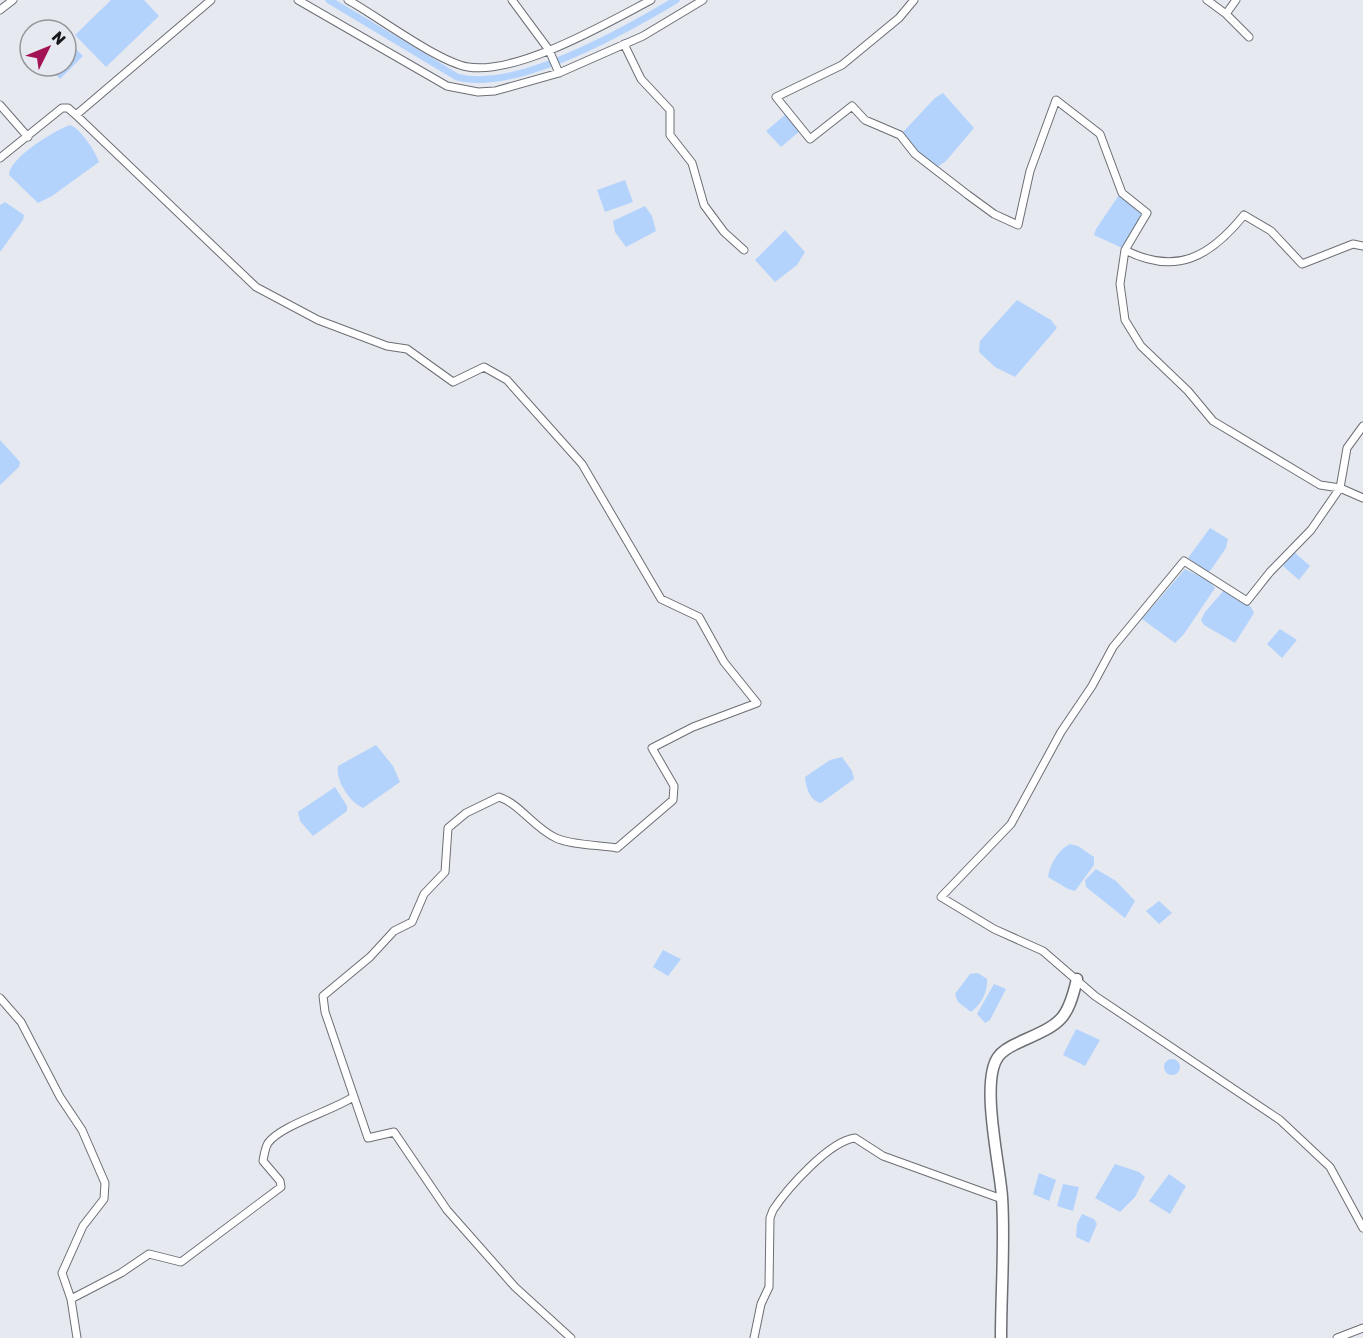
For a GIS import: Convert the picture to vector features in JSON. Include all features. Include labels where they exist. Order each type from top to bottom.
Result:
[{"type":"street","points":[[0,10],[13,0]]},
{"type":"street","points":[[76,115],[211,0]]},
{"type":"street","points":[[298,0],[455,88],[478,92],[495,91],[559,73],[624,44],[704,0]]},
{"type":"street","points":[[348,0],[446,59],[468,67],[517,61],[549,50],[651,0]]},
{"type":"street","points":[[512,0],[549,50],[559,73]]},
{"type":"street","points":[[914,0],[899,18],[842,65],[776,97],[810,139],[852,106],[865,120],[900,135],[915,154],[985,208],[1018,225],[1030,171],[1056,100],[1100,134],[1122,193],[1146,213],[1125,250],[1120,284],[1125,320],[1141,346],[1188,391],[1213,421],[1320,485],[1340,488],[1363,498]]},
{"type":"street","points":[[1207,0],[1226,14],[1249,37]]},
{"type":"street","points":[[1226,14],[1236,0]]},
{"type":"street","points":[[624,44],[641,79],[670,110],[670,135],[692,163],[704,205],[711,217],[744,250]]},
{"type":"street","points":[[0,105],[28,137]]},
{"type":"street","points":[[0,159],[62,108],[68,108],[256,287],[318,320],[387,346],[407,349],[453,382],[484,367],[507,380],[582,464],[661,599],[699,617],[724,662],[757,703],[693,727],[651,748],[674,786],[673,800],[617,848],[556,839],[517,810],[512,801],[499,797],[466,813],[448,828],[445,872],[424,894],[412,922],[394,931],[370,957],[323,996],[325,1012],[352,1097],[368,1138],[394,1132],[447,1210],[514,1287],[571,1338]]},
{"type":"street","points":[[1125,250],[1146,261],[1164,264],[1178,262],[1212,248],[1229,234],[1244,215],[1271,231],[1302,264],[1353,244],[1363,246]]},
{"type":"street","points":[[1363,426],[1347,448],[1340,488],[1311,530],[1270,572],[1247,601],[1184,561],[1113,647],[1092,686],[1061,732],[1011,824],[941,897],[994,929],[1043,951],[1095,996],[1144,1031],[1280,1120],[1330,1167],[1363,1228]]},
{"type":"street","points":[[1001,1338],[1002,1199],[993,1146],[991,1074],[998,1057],[1016,1044],[1053,1028],[1067,1012],[1077,979]]},
{"type":"street","points":[[0,998],[21,1022],[60,1097],[82,1130],[105,1183],[104,1199],[83,1227],[62,1274],[71,1299],[77,1338]]},
{"type":"street","points":[[71,1299],[121,1273],[149,1254],[181,1262],[281,1187],[280,1181],[263,1161],[266,1144],[274,1137],[309,1118],[336,1109],[352,1097]]},
{"type":"street","points":[[754,1338],[761,1304],[769,1287],[770,1218],[773,1210],[816,1160],[839,1141],[855,1138],[883,1156],[1002,1199]]},
{"type":"street","points":[[1337,1338],[1363,1328]]},
{"type":"water","points":[[111,0],[144,0],[159,16],[106,67],[78,38],[78,32]]},
{"type":"water","points":[[78,51],[83,56],[78,61]]},
{"type":"water","points":[[943,93],[974,128],[946,161],[937,167],[920,154],[903,132],[935,98]]},
{"type":"water","points":[[786,114],[800,131],[781,147],[766,131]]},
{"type":"water","points":[[70,125],[87,141],[99,162],[52,196],[38,203],[9,175],[11,168],[24,153]]},
{"type":"water","points":[[625,180],[633,202],[605,212],[597,190]]},
{"type":"water","points":[[1119,195],[1144,214],[1122,248],[1094,235]]},
{"type":"water","points":[[5,202],[24,215],[23,220],[0,252],[0,205]]},
{"type":"water","points":[[645,206],[652,216],[656,231],[626,247],[615,232],[613,221]]},
{"type":"water","points":[[785,230],[805,252],[797,265],[775,282],[755,260]]},
{"type":"water","points":[[1017,300],[1051,320],[1057,328],[1015,377],[995,367],[979,352],[980,341]]},
{"type":"water","points":[[0,440],[20,462],[19,467],[0,485]]},
{"type":"water","points":[[1210,528],[1228,539],[1226,548],[1210,571],[1207,571],[1188,558]]},
{"type":"water","points":[[1293,551],[1310,566],[1299,580],[1283,566]]},
{"type":"water","points":[[1185,569],[1209,581],[1215,588],[1184,634],[1175,643],[1142,619]]},
{"type":"water","points":[[1225,589],[1251,607],[1254,613],[1235,643],[1204,625],[1201,620]]},
{"type":"water","points":[[1280,629],[1297,640],[1282,658],[1267,644]]},
{"type":"water","points":[[376,745],[393,766],[400,782],[363,808],[344,790],[339,778],[338,766]]},
{"type":"water","points":[[842,757],[852,771],[854,779],[821,803],[817,802],[809,793],[805,777],[830,760]]},
{"type":"water","points":[[335,787],[347,806],[347,811],[313,836],[300,821],[298,812]]},
{"type":"water","points":[[1070,844],[1078,846],[1094,857],[1094,865],[1075,891],[1048,877],[1055,858]]},
{"type":"water","points":[[1096,869],[1116,881],[1135,901],[1125,918],[1086,887],[1085,880]]},
{"type":"water","points":[[1159,901],[1172,913],[1159,924],[1146,911]]},
{"type":"water","points":[[663,950],[681,959],[668,976],[653,967]]},
{"type":"water","points":[[978,973],[987,979],[986,988],[984,997],[971,1012],[958,1002],[955,994],[970,974]]},
{"type":"water","points":[[994,984],[1006,989],[990,1020],[985,1023],[977,1014]]},
{"type":"water","points":[[1076,1029],[1100,1040],[1085,1066],[1063,1055]]},
{"type":"water","points":[[1169,1059],[1175,1059],[1180,1067],[1178,1073],[1169,1075],[1164,1070],[1164,1064]]},
{"type":"water","points":[[1115,1164],[1139,1172],[1145,1177],[1135,1197],[1120,1212],[1095,1198]]},
{"type":"water","points":[[1039,1173],[1056,1180],[1049,1201],[1033,1194]]},
{"type":"water","points":[[1169,1174],[1186,1186],[1170,1214],[1149,1201]]},
{"type":"water","points":[[1063,1184],[1079,1187],[1073,1211],[1057,1206]]},
{"type":"water","points":[[1082,1214],[1094,1219],[1097,1224],[1089,1243],[1076,1237],[1077,1224]]},
{"type":"waterway","points":[[329,0],[457,77],[481,80],[539,68],[570,56],[629,27],[676,0]]}]
